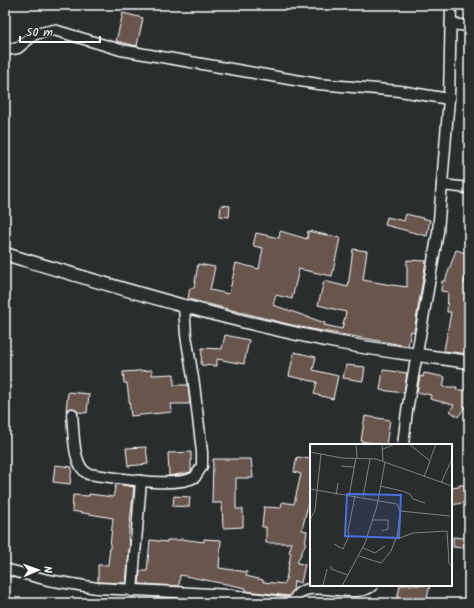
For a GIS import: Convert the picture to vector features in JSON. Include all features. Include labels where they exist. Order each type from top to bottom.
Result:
[{"type":"street","points":[[403,444],[406,411],[432,272],[442,185],[449,99],[451,5]]},
{"type":"street","points":[[451,24],[469,26]]},
{"type":"street","points":[[5,50],[18,48],[35,34],[54,30],[121,50],[302,82],[400,91],[449,99]]},
{"type":"street","points":[[442,185],[469,188]]},
{"type":"street","points":[[5,254],[184,307],[341,343],[469,362]]},
{"type":"street","points":[[72,414],[77,462],[82,471],[88,474],[141,481],[190,480],[195,477],[202,466],[202,452],[194,384],[186,335],[184,307]]},
{"type":"street","points":[[132,591],[141,481]]},
{"type":"street","points":[[5,569],[48,580],[97,588],[230,595],[289,603]]},
{"type":"street","points":[[293,603],[296,596],[304,590],[319,589],[357,591],[366,590],[372,586]]},
{"type":"building","points":[[123,13],[143,18],[137,46],[116,41]]},
{"type":"building","points":[[221,205],[230,206],[229,217],[220,216]]},
{"type":"building","points":[[406,214],[430,220],[427,236],[385,225],[387,217],[404,221]]},
{"type":"building","points":[[280,231],[307,239],[308,231],[340,238],[332,276],[299,269],[292,299],[276,295],[273,305],[325,323],[324,325],[342,329],[346,312],[318,305],[324,281],[348,287],[353,249],[367,251],[363,280],[392,285],[407,287],[407,260],[426,261],[414,332],[411,331],[408,346],[300,327],[188,299],[190,288],[194,288],[198,264],[215,267],[210,290],[229,294],[236,263],[259,269],[263,248],[253,246],[256,233],[279,238]]},
{"type":"building","points":[[456,250],[469,254],[469,269],[464,283],[469,283],[469,294],[465,293],[464,316],[469,317],[469,354],[444,351],[451,312],[447,312],[448,292],[441,291],[442,281],[445,281]]},
{"type":"building","points":[[225,335],[249,340],[244,364],[217,359],[217,366],[201,365],[202,348],[222,349]]},
{"type":"building","points":[[294,352],[316,357],[313,370],[338,376],[333,399],[314,394],[317,382],[289,376]]},
{"type":"building","points":[[346,365],[365,367],[363,381],[343,378]]},
{"type":"building","points":[[152,370],[152,375],[174,374],[174,385],[188,385],[190,404],[171,404],[172,412],[131,416],[127,383],[124,383],[123,372]]},
{"type":"building","points":[[383,370],[407,373],[404,393],[380,390]]},
{"type":"building","points":[[424,373],[445,377],[443,387],[457,387],[456,390],[469,390],[469,407],[465,407],[458,417],[450,411],[454,405],[430,399],[431,395],[417,392],[420,376],[423,377]]},
{"type":"building","points":[[68,392],[89,394],[87,413],[78,412],[72,408],[66,411]]},
{"type":"building","points":[[365,416],[390,420],[386,444],[361,441]]},
{"type":"building","points":[[146,447],[148,464],[128,466],[126,448]]},
{"type":"building","points":[[191,452],[191,472],[169,476],[168,453]]},
{"type":"building","points":[[297,457],[310,459],[310,505],[308,504],[302,530],[307,531],[305,545],[297,563],[305,564],[301,583],[294,581],[293,590],[289,596],[246,591],[246,588],[180,575],[179,586],[139,584],[140,571],[147,571],[150,540],[167,542],[167,540],[181,539],[204,542],[204,539],[221,540],[219,568],[247,572],[246,576],[263,580],[263,582],[285,584],[291,553],[289,552],[292,543],[266,543],[266,527],[262,527],[264,507],[281,508],[282,502],[294,504],[301,474],[294,472]]},
{"type":"building","points":[[213,459],[251,459],[253,478],[236,478],[236,509],[243,509],[243,527],[223,528],[222,503],[212,503]]},
{"type":"building","points":[[55,465],[72,467],[70,484],[53,482]]},
{"type":"building","points":[[116,484],[134,487],[128,540],[130,540],[126,583],[98,582],[98,565],[108,565],[113,518],[72,511],[73,495],[89,496],[89,494],[113,497]]},
{"type":"building","points":[[459,485],[469,485],[469,502],[452,505],[452,488],[459,487]]},
{"type":"building","points":[[174,496],[190,497],[189,507],[173,506]]},
{"type":"building","points":[[453,537],[464,538],[464,548],[453,547]]},
{"type":"building","points":[[400,586],[430,586],[426,603],[397,601]]}]
